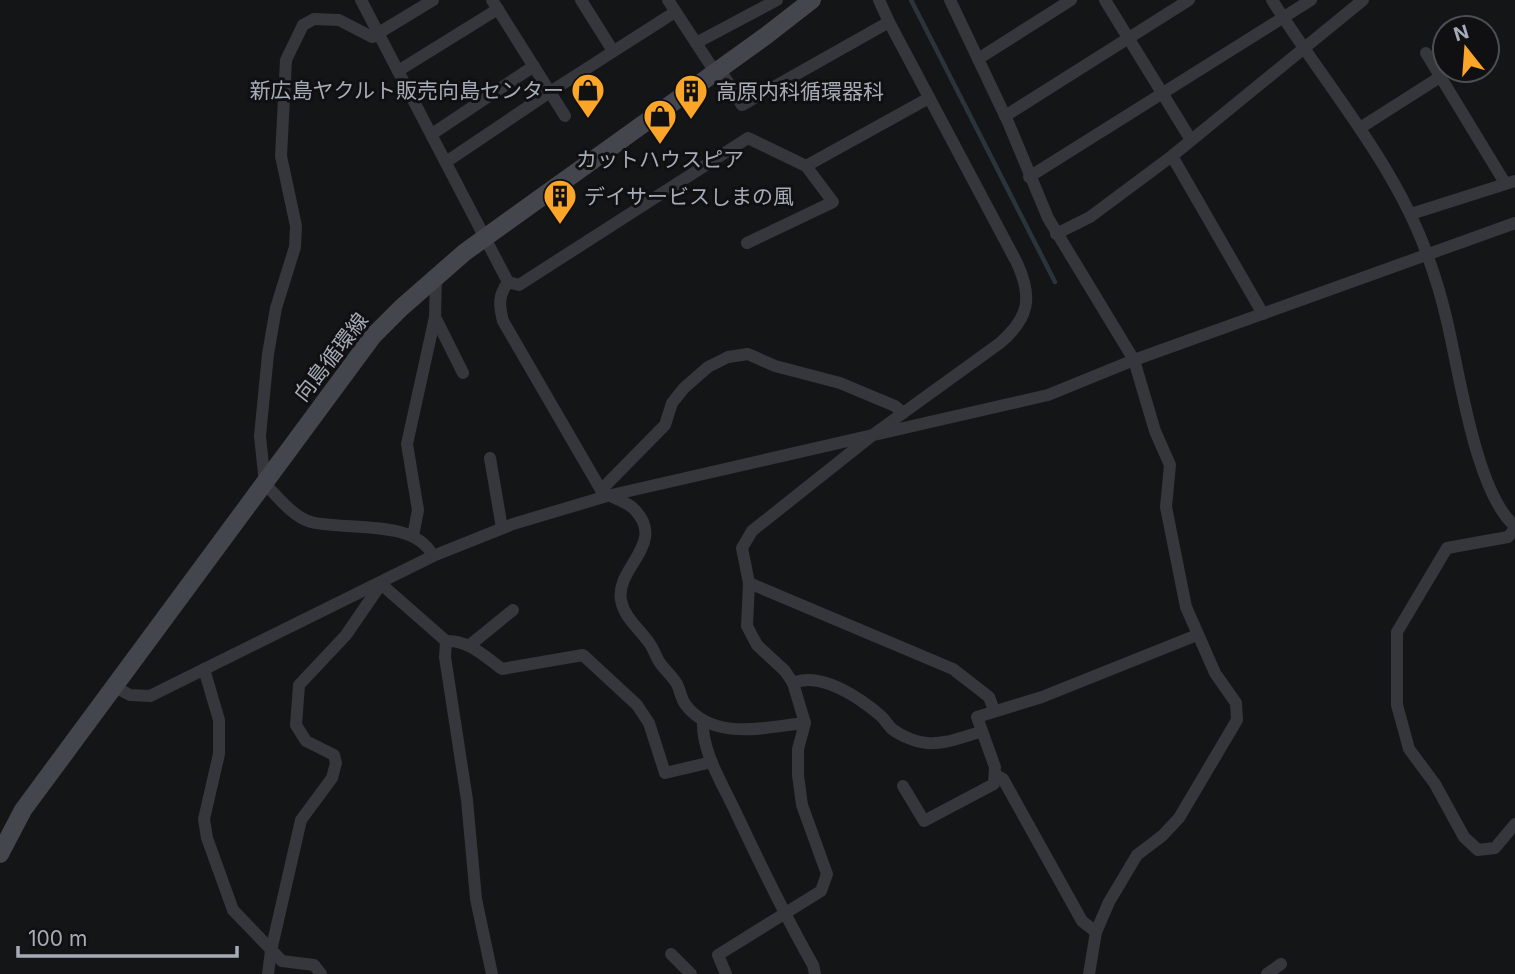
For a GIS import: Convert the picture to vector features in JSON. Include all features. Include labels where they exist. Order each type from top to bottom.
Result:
[{"type":"main road","name":"向島循環線","points":[[0,854],[23,810],[373,336],[436,276],[486,237],[717,70],[801,3]]},
{"type":"street","points":[[361,0],[508,282],[519,285],[748,138],[806,166],[833,202],[747,243]]},
{"type":"street","points":[[433,0],[372,37],[340,20],[314,19],[303,25],[286,61],[281,156],[296,226],[295,247],[276,307],[268,354],[260,436],[265,484],[293,512],[310,522],[382,529],[413,536],[429,548],[433,556]]},
{"type":"street","points":[[581,0],[613,51]]},
{"type":"street","points":[[668,0],[742,105],[889,22]]},
{"type":"street","points":[[696,43],[777,0]]},
{"type":"street","points":[[726,974],[718,955],[821,891],[827,874],[802,805],[798,749],[805,723],[793,683],[785,671],[757,645],[747,626],[749,583],[742,548],[752,531],[874,434],[1000,344],[1017,329],[1025,307],[1027,291],[1024,278],[879,0]]},
{"type":"street","points":[[950,0],[1005,116],[1029,177],[1056,234],[1134,360],[1155,430],[1170,465],[1166,506],[1186,607],[1215,673],[1236,703],[1237,720],[1179,818],[1162,836],[1137,855],[1109,902],[1096,932],[1089,974]]},
{"type":"street","points":[[978,59],[1071,0]]},
{"type":"street","points":[[1105,0],[1191,140]]},
{"type":"street","points":[[1005,116],[1189,0]]},
{"type":"street","points":[[1272,0],[1302,49],[1360,128],[1411,214],[1427,254],[1447,320],[1466,415],[1490,486],[1505,518],[1515,528],[1508,537],[1447,548],[1397,632],[1397,705],[1409,749],[1435,784],[1464,837],[1478,849],[1495,848],[1515,824]]},
{"type":"street","points":[[1029,177],[1311,0]]},
{"type":"street","points":[[1056,234],[1090,217],[1172,156],[1363,0]]},
{"type":"street","points":[[398,71],[495,5],[565,116]]},
{"type":"street","points":[[446,162],[675,12]]},
{"type":"street","points":[[1426,52],[1431,61]]},
{"type":"street","points":[[432,134],[534,66]]},
{"type":"street","points":[[1360,128],[1431,83]]},
{"type":"street","points":[[1411,214],[1510,182],[1445,84]]},
{"type":"street","points":[[806,166],[929,98]]},
{"type":"street","points":[[1172,156],[1263,314]]},
{"type":"street","points":[[115,687],[130,695],[150,696],[433,556],[502,528],[604,493],[1048,395],[1134,360],[1515,223]]},
{"type":"street","points":[[413,536],[418,510],[408,444],[435,317],[436,276]]},
{"type":"street","points":[[508,282],[502,291],[499,304],[503,321],[604,493],[630,505],[640,514],[645,531],[645,544],[620,586],[621,599],[625,613],[676,683],[684,704],[703,720],[721,729],[743,730],[805,723]]},
{"type":"street","points":[[435,317],[463,373]]},
{"type":"street","points":[[604,493],[665,425],[672,403],[684,388],[708,367],[728,357],[748,354],[775,366],[840,383],[895,406],[903,413]]},
{"type":"street","points":[[490,458],[502,528]]},
{"type":"street","points":[[749,583],[953,669],[989,697],[994,710]]},
{"type":"street","points":[[381,584],[446,641],[470,645],[502,669],[583,654],[636,705],[649,723],[666,773],[712,762]]},
{"type":"street","points":[[268,974],[301,820],[332,778],[336,763],[334,755],[306,741],[296,725],[299,685],[346,635],[381,584]]},
{"type":"street","points":[[470,645],[513,610]]},
{"type":"street","points":[[903,786],[924,821],[995,784],[996,775],[977,717],[1042,697],[1197,635]]},
{"type":"street","points":[[446,641],[444,657],[467,800],[476,899],[492,974]]},
{"type":"street","points":[[204,669],[219,720],[219,754],[204,818],[207,838],[233,910],[282,961],[314,965],[321,974]]},
{"type":"street","points":[[793,683],[803,678],[847,692],[883,718],[891,728],[906,737],[925,743],[941,743],[981,732]]},
{"type":"street","points":[[703,720],[702,731],[712,762],[785,915],[813,965],[814,974]]},
{"type":"street","points":[[996,775],[1003,779],[1082,921],[1096,932]]},
{"type":"street","points":[[671,954],[691,974]]},
{"type":"street","points":[[1266,974],[1281,964]]},
{"type":"waterway","points":[[911,0],[1055,282]]},
{"type":"place","name":"新広島ヤクルト販売向島センター","points":[[588,120]]},
{"type":"place","name":"高原内科循環器科","points":[[691,121]]},
{"type":"place","name":"カットハウスピア","points":[[660,146]]},
{"type":"place","name":"デイサービスしまの風","points":[[560,226]]}]
